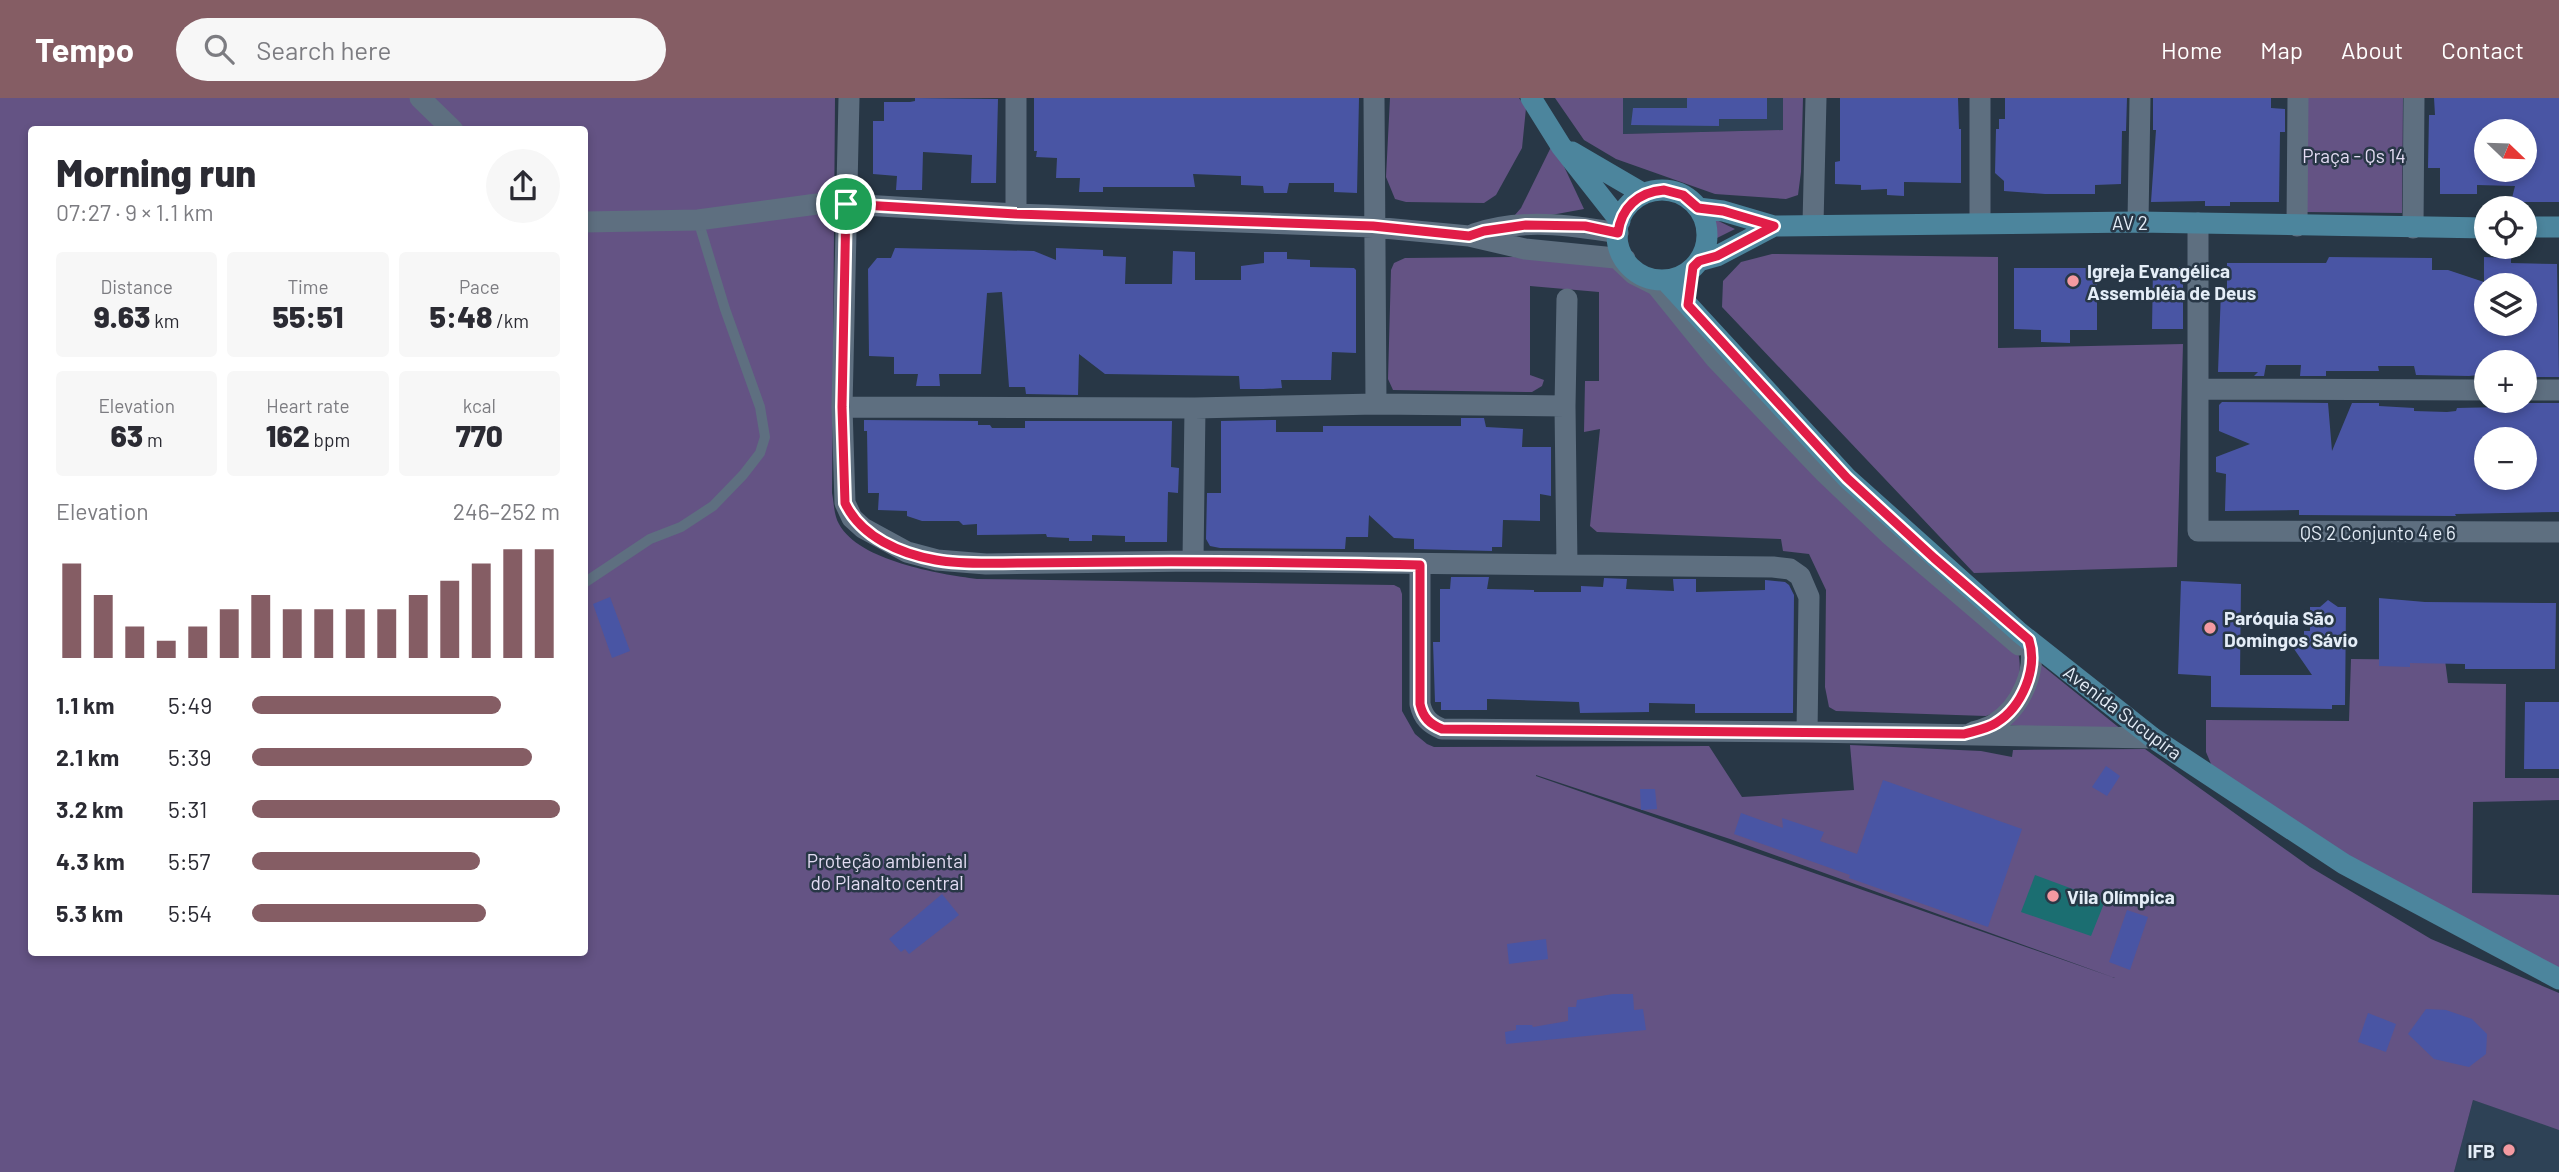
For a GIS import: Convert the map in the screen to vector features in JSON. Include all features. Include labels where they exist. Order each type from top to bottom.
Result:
[{"type":"street","points":[[420,98],[449,126]]},
{"type":"street","points":[[849,98],[842,407],[845,503],[863,528],[907,552],[937,560],[986,564],[1193,561],[1790,569],[1800,576],[1809,597],[1807,732]]},
{"type":"street","points":[[1016,98],[1016,214]]},
{"type":"street","points":[[1374,98],[1376,404]]},
{"type":"street","points":[[1813,224],[1816,98]]},
{"type":"street","points":[[1980,98],[1980,223]]},
{"type":"street","points":[[2138,222],[2140,98]]},
{"type":"street","points":[[2297,226],[2298,98]]},
{"type":"street","points":[[2413,228],[2414,98]]},
{"type":"street","points":[[1526,103],[1562,146],[1619,227]]},
{"type":"street","points":[[1562,146],[1644,194]]},
{"type":"street","points":[[1688,305],[1696,264],[1706,244],[1703,216],[1691,201],[1673,192],[1654,191],[1644,194],[1629,205],[1619,227],[1620,258],[1634,274],[1656,285],[1715,358],[1825,473],[1889,534],[2030,648],[2028,679],[2014,705],[1996,723],[1964,734]]},
{"type":"street","points":[[588,222],[698,220],[817,204],[846,204],[1016,214],[1373,226],[1469,236],[1525,249],[1620,258],[1643,276],[1665,280],[1685,274],[1696,264]]},
{"type":"street","name":"AV 2","points":[[1698,208],[1723,211],[1774,226],[2138,222],[2474,228]]},
{"type":"street","points":[[2198,223],[2198,389],[2474,390]]},
{"type":"street","points":[[1469,236],[1526,225],[1619,227]]},
{"type":"street","name":"AV 2","points":[[1696,264],[1774,226]]},
{"type":"street","points":[[2537,228],[2559,227]]},
{"type":"street","name":"Avenida Sucupira","points":[[1665,280],[1847,478],[2030,648],[2146,738],[2344,864],[2559,979]]},
{"type":"street","points":[[1567,299],[1567,565]]},
{"type":"street","name":"QS 2 Conjunto 4 e 6","points":[[2198,389],[2197,530],[2559,532]]},
{"type":"street","points":[[2537,390],[2559,390]]},
{"type":"street","points":[[842,407],[1195,408],[1376,404],[1565,406]]},
{"type":"street","points":[[1193,561],[1195,408]]},
{"type":"street","points":[[1420,565],[1420,704],[1427,720],[1442,729],[2146,738]]},
{"type":"lane","points":[[588,580],[650,539],[681,527],[713,506],[760,453],[765,437],[760,407],[725,309],[698,220]]},
{"type":"shaded area","points":[[1623,98],[1783,98],[1783,130],[1622,134]]},
{"type":"shaded area","points":[[2035,875],[2105,901],[2091,936],[2021,912]]},
{"type":"shaded area","name":"IFB","points":[[2473,1100],[2559,1129],[2559,1172],[2454,1172]]},
{"type":"green space","name":"Proteção ambiental do Planalto central","points":[[0,98],[835,98],[832,493],[839,524],[849,537],[864,547],[901,564],[977,579],[1394,585],[1400,588],[1402,594],[1402,711],[1415,734],[1427,744],[1434,747],[1709,746],[1742,797],[1854,790],[1850,745],[1981,751],[2012,757],[2013,750],[2145,749],[2310,867],[2431,939],[2559,993],[2559,1130],[2473,1100],[2454,1172],[0,1172]],"holes":[[[1536,775],[1730,839],[2115,978]]]},
{"type":"green space","points":[[1390,98],[1519,98],[1526,108],[1522,148],[1496,195],[1484,203],[1406,202],[1395,199],[1386,177]]},
{"type":"green space","points":[[1555,98],[1623,98],[1623,134],[1783,130],[1783,98],[1803,98],[1798,195],[1786,199],[1715,194],[1616,159],[1584,140]]},
{"type":"green space","name":"Praça - Qs 14","points":[[2307,98],[2403,98],[2402,213],[2306,212]]},
{"type":"green space","points":[[1553,143],[1584,209],[1508,223],[1521,208]]},
{"type":"green space","points":[[1708,216],[1735,229],[1717,238]]},
{"type":"green space","points":[[1772,254],[1998,257],[1998,348],[2183,344],[2177,567],[1974,573],[1722,307],[1723,281],[1741,262]]},
{"type":"green space","points":[[1514,257],[1619,265],[1634,274],[2018,651],[2018,681],[2004,705],[1986,716],[1836,711],[1829,707],[1825,687],[1826,590],[1809,554],[1783,551],[1781,539],[1597,532],[1590,526],[1600,429],[1584,432],[1585,381],[1599,381],[1599,292],[1530,286],[1530,375],[1544,380],[1542,386],[1532,392],[1393,390],[1388,379],[1391,270],[1394,263],[1405,258]]},
{"type":"green space","points":[[2034,659],[2127,734],[2007,725]]},
{"type":"green space","points":[[2351,659],[2445,660],[2448,683],[2506,684],[2505,778],[2559,778],[2559,800],[2473,802],[2472,893],[2559,895],[2559,968],[2353,862],[2214,771],[2206,752],[2206,720],[2349,721]]},
{"type":"building","points":[[915,98],[998,99],[996,183],[971,183],[972,155],[923,152],[922,190],[896,190],[897,176],[873,174],[873,121],[884,121],[884,102],[910,102],[915,101]]},
{"type":"building","points":[[1034,98],[1359,98],[1357,193],[1334,192],[1334,183],[1289,183],[1287,193],[1264,193],[1263,186],[1241,185],[1241,176],[1193,174],[1195,187],[1103,187],[1103,192],[1079,192],[1080,178],[1056,178],[1057,158],[1036,157]]},
{"type":"building","points":[[1687,98],[1767,98],[1767,119],[1719,119],[1719,126],[1631,125],[1633,108],[1687,108]]},
{"type":"building","points":[[1840,98],[1958,98],[1961,183],[1904,182],[1904,196],[1887,195],[1887,189],[1861,190],[1861,185],[1835,184],[1835,162],[1840,161]]},
{"type":"building","points":[[2005,98],[2127,98],[2126,131],[2122,131],[2121,184],[2095,185],[2095,194],[2004,191],[2004,181],[1995,173],[1996,129],[1999,129],[1999,119],[2005,119]]},
{"type":"building","points":[[2153,98],[2271,98],[2271,108],[2285,109],[2285,132],[2280,132],[2279,202],[2230,202],[2230,206],[2205,206],[2205,201],[2151,202],[2156,130],[2153,130]]},
{"type":"building","points":[[2434,98],[2559,98],[2559,202],[2537,202],[2537,196],[2512,196],[2515,186],[2477,185],[2477,194],[2440,194],[2440,168],[2428,168],[2429,115],[2435,115]]},
{"type":"building","points":[[895,248],[1034,251],[1056,260],[1056,248],[1103,250],[1103,256],[1126,257],[1125,284],[1172,284],[1173,251],[1195,252],[1195,280],[1241,280],[1241,266],[1264,263],[1264,252],[1287,252],[1287,259],[1310,260],[1310,267],[1356,270],[1356,353],[1332,352],[1331,380],[1281,380],[1282,388],[1263,389],[1240,389],[1239,376],[1105,374],[1079,354],[1078,395],[1026,394],[1025,387],[1009,387],[1002,292],[987,293],[981,374],[939,374],[940,386],[916,386],[918,374],[894,374],[894,357],[869,356],[868,269],[877,258],[891,258]]},
{"type":"building","points":[[2329,257],[2432,258],[2432,270],[2448,270],[2474,279],[2474,336],[2537,336],[2537,273],[2484,273],[2484,259],[2511,259],[2511,263],[2557,264],[2559,377],[2537,377],[2537,350],[2474,350],[2474,375],[2469,376],[2416,375],[2414,366],[2378,366],[2379,371],[2326,371],[2326,376],[2300,376],[2301,365],[2266,365],[2264,376],[2254,376],[2258,372],[2218,372],[2221,290],[2227,290],[2227,263],[2326,263]]},
{"type":"building","points":[[2153,267],[2183,267],[2183,329],[2152,329]]},
{"type":"building","points":[[2014,268],[2097,268],[2097,330],[2070,330],[2070,343],[2041,342],[2041,330],[2014,329]]},
{"type":"building","points":[[2222,402],[2328,403],[2332,451],[2352,403],[2379,403],[2379,406],[2414,408],[2414,411],[2447,412],[2456,411],[2457,408],[2474,408],[2474,413],[2537,413],[2537,403],[2559,403],[2559,512],[2455,514],[2456,516],[2299,515],[2299,510],[2225,511],[2226,474],[2216,472],[2216,457],[2250,444],[2219,431],[2219,405]]},
{"type":"building","points":[[1461,418],[1484,418],[1486,427],[1523,429],[1522,447],[1551,447],[1551,496],[1540,494],[1540,521],[1503,520],[1502,547],[1492,547],[1492,551],[1414,549],[1414,539],[1394,538],[1369,515],[1368,537],[1346,537],[1345,549],[1220,548],[1210,546],[1206,539],[1207,493],[1221,493],[1221,421],[1276,420],[1276,432],[1323,432],[1323,426],[1461,426]]},
{"type":"building","points":[[864,420],[978,421],[978,425],[990,425],[992,428],[1025,428],[1025,421],[1172,421],[1171,467],[1179,468],[1178,493],[1168,492],[1167,542],[1125,542],[1125,536],[1092,535],[1092,541],[1069,541],[1069,538],[1047,537],[1046,534],[977,535],[977,524],[922,521],[907,516],[907,511],[878,510],[879,493],[868,493],[867,431],[864,431]]},
{"type":"building","points":[[1451,577],[1489,577],[1487,589],[1534,592],[1581,592],[1581,586],[1603,587],[1604,578],[1627,579],[1626,589],[1674,591],[1673,579],[1696,579],[1696,592],[1765,590],[1765,580],[1785,582],[1794,595],[1793,713],[1695,713],[1695,704],[1649,703],[1649,712],[1580,713],[1579,702],[1487,699],[1487,710],[1441,710],[1441,702],[1435,702],[1433,642],[1440,642],[1440,589],[1450,589]]},
{"type":"building","points":[[2181,581],[2241,584],[2240,675],[2312,675],[2292,646],[2304,645],[2304,631],[2310,631],[2310,607],[2320,607],[2328,600],[2338,607],[2346,607],[2345,705],[2332,705],[2332,709],[2211,707],[2211,676],[2178,674]]},
{"type":"building","points":[[610,597],[630,651],[612,658],[593,604]]},
{"type":"building","points":[[2379,598],[2425,602],[2556,603],[2555,669],[2465,669],[2465,664],[2410,663],[2410,667],[2379,666]]},
{"type":"building","points":[[2525,702],[2559,702],[2559,769],[2524,769]]},
{"type":"building","points":[[2106,766],[2120,776],[2107,796],[2092,787]]},
{"type":"building","points":[[1883,780],[2022,829],[1988,927],[1734,834],[1741,813],[1783,828],[1782,818],[1824,832],[1820,841],[1857,854]]},
{"type":"building","points":[[1640,789],[1655,789],[1657,809],[1641,810]]},
{"type":"building","points":[[942,894],[959,915],[909,954],[905,949],[901,952],[889,939]]},
{"type":"building","points":[[2127,910],[2148,917],[2130,970],[2109,962]]},
{"type":"building","points":[[1546,939],[1548,959],[1509,964],[1507,944]]},
{"type":"building","points":[[1613,994],[1633,994],[1634,1010],[1643,1009],[1646,1030],[1506,1044],[1505,1032],[1516,1030],[1516,1025],[1533,1027],[1568,1021],[1568,1007],[1576,1007],[1577,1000]]},
{"type":"building","points":[[2426,1009],[2446,1010],[2472,1019],[2487,1034],[2486,1054],[2469,1067],[2434,1059],[2408,1034]]},
{"type":"building","points":[[2368,1013],[2396,1024],[2386,1052],[2358,1042]]},
{"type":"place","name":"Igreja Evangélica Assembléia de Deus","points":[[2073,281]]},
{"type":"place","name":"Paróquia São Domingos Sávio","points":[[2210,628]]},
{"type":"place","name":"Vila Olímpica","points":[[2053,896]]},
{"type":"place","name":"IFB","points":[[2509,1150]]},
{"type":"route","points":[[1664,190],[1683,195],[1698,208],[1723,211],[1774,226],[1717,256],[1699,261],[1693,267],[1688,305],[1847,478],[2029,640],[2032,664],[2028,679],[2014,705],[1996,723],[1964,734],[1442,729],[1427,720],[1420,704],[1420,565],[1193,561],[986,564],[937,560],[907,552],[863,528],[852,518],[845,503],[842,407],[846,204],[1016,214],[1373,226],[1469,236],[1526,225],[1585,226],[1618,233],[1622,215],[1634,201],[1644,194],[1664,190]]}]
